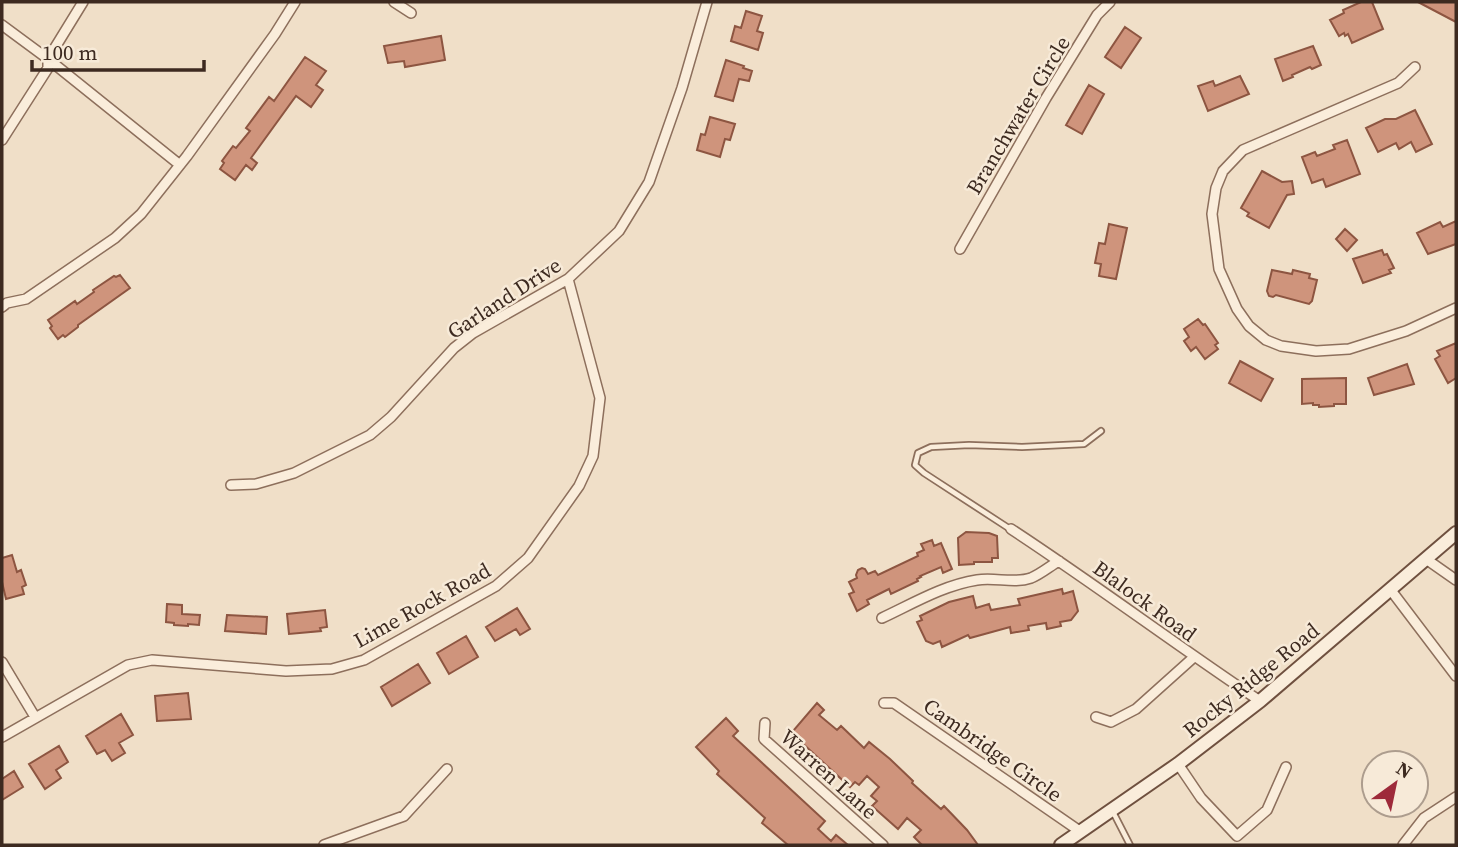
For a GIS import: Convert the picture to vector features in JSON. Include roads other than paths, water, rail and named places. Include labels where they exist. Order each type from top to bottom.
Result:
[{"type":"main road","name":"Rocky Ridge Road","points":[[1061,845],[1178,764],[1260,701],[1456,533]]},
{"type":"street","points":[[2,140],[48,68],[48,59],[83,2]]},
{"type":"street","points":[[2,307],[6,303],[26,299],[115,238],[141,214],[180,165],[275,34],[295,2]]},
{"type":"street","points":[[394,2],[411,13]]},
{"type":"street","name":"Garland Drive","points":[[231,485],[257,484],[294,473],[370,435],[391,417],[454,348],[473,333],[568,279],[620,231],[649,182],[682,88],[707,2]]},
{"type":"street","name":"Branchwater Circle","points":[[960,249],[1046,98],[1097,15],[1110,2]]},
{"type":"street","points":[[2,25],[180,165]]},
{"type":"street","points":[[1415,67],[1398,83],[1243,150],[1223,171],[1216,188],[1212,214],[1219,269],[1237,309],[1249,327],[1265,340],[1281,346],[1316,351],[1349,349],[1406,331],[1456,308]]},
{"type":"street","name":"Lime Rock Road","points":[[2,737],[128,664],[152,660],[286,671],[332,669],[364,660],[496,586],[528,558],[579,486],[593,456],[600,398],[568,279]]},
{"type":"street","name":"Blalock Road","points":[[1010,529],[1260,701]]},
{"type":"street","points":[[1426,559],[1456,580]]},
{"type":"street","points":[[882,618],[957,586],[979,580],[1009,581],[1030,578],[1059,561]]},
{"type":"street","points":[[1390,589],[1456,676]]},
{"type":"street","points":[[1096,717],[1111,722],[1136,709],[1194,657]]},
{"type":"street","points":[[2,662],[34,717]]},
{"type":"street","name":"Cambridge Circle","points":[[884,703],[894,703],[1081,832]]},
{"type":"street","name":"Warren Lane","points":[[765,723],[764,738],[883,845]]},
{"type":"street","points":[[1178,764],[1201,798],[1237,836],[1267,810],[1286,767]]},
{"type":"street","points":[[324,845],[404,816],[447,769]]},
{"type":"street","points":[[1403,845],[1424,818],[1456,797]]},
{"type":"lane","points":[[1010,529],[924,473],[915,464],[918,453],[931,447],[1084,444],[1101,430]]},
{"type":"lane","points":[[1112,809],[1130,845]]}]
